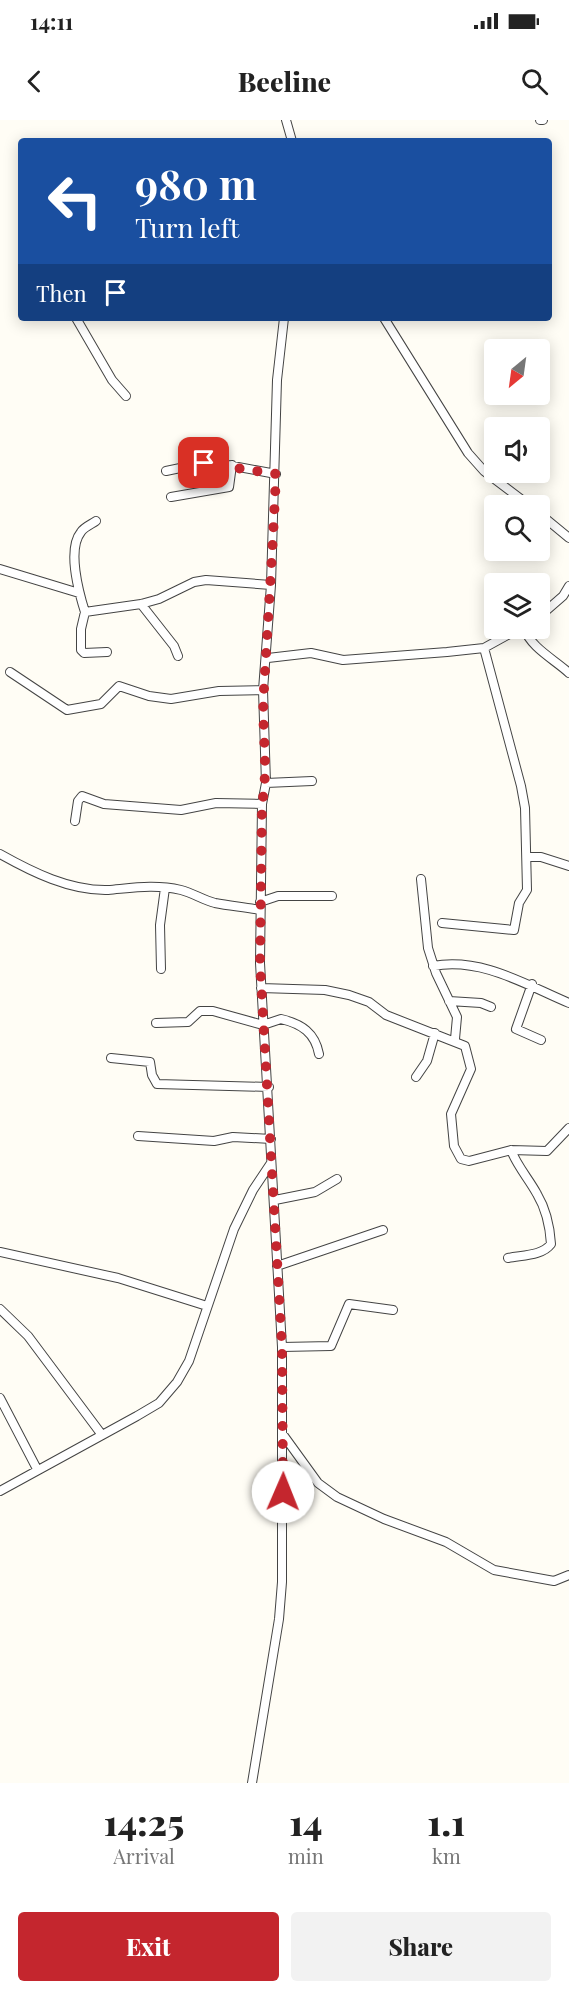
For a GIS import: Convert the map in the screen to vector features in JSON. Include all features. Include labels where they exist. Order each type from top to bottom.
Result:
[{"type":"street","points":[[286,120],[291,138]]},
{"type":"street","points":[[78,321],[107,372],[126,396]]},
{"type":"street","points":[[252,1783],[281,1600],[284,1436],[282,1347],[269,1087],[262,1024],[260,906],[262,804],[266,783],[263,690],[268,658],[276,474],[277,380],[284,321]]},
{"type":"street","points":[[386,321],[468,453],[484,471],[516,495]]},
{"type":"street","points":[[166,471],[204,463],[232,465],[276,474]]},
{"type":"street","points":[[171,497],[229,487],[232,465]]},
{"type":"street","points":[[96,521],[81,531],[77,540],[75,567],[85,612],[81,650],[84,653],[107,652]]},
{"type":"street","points":[[550,522],[569,538]]},
{"type":"street","points":[[0,569],[79,593]]},
{"type":"street","points":[[85,612],[141,604],[159,599],[194,582],[206,580],[271,585]]},
{"type":"street","points":[[550,607],[563,596],[569,586]]},
{"type":"street","points":[[141,604],[174,646],[178,656]]},
{"type":"street","points":[[268,658],[311,653],[343,660],[484,648],[501,639]]},
{"type":"street","points":[[529,639],[569,673]]},
{"type":"street","points":[[442,924],[514,930],[519,903],[527,890],[525,808],[519,775],[484,648]]},
{"type":"street","points":[[9,672],[67,710],[101,704],[119,686],[149,696],[171,699],[219,691],[263,690]]},
{"type":"street","points":[[266,783],[287,780],[312,781]]},
{"type":"street","points":[[75,821],[78,801],[82,796],[104,804],[181,810],[216,803],[262,804]]},
{"type":"street","points":[[0,854],[45,878],[85,888],[107,890],[139,886],[165,888],[181,890],[214,902],[260,906],[278,896],[332,896]]},
{"type":"street","points":[[527,857],[541,857],[569,866]]},
{"type":"street","points":[[421,879],[428,948],[433,966],[457,1017],[455,1040]]},
{"type":"street","points":[[161,969],[160,925],[165,888]]},
{"type":"street","points":[[433,966],[448,963],[467,965],[532,984],[569,1003]]},
{"type":"street","points":[[532,984],[516,1029],[541,1040]]},
{"type":"street","points":[[261,987],[326,990],[349,995],[369,1002],[386,1014],[455,1040],[465,1046],[471,1069],[451,1114],[456,1154],[461,1160],[470,1161],[511,1150],[547,1151],[569,1128]]},
{"type":"street","points":[[449,1000],[481,1003],[491,1007]]},
{"type":"street","points":[[156,1023],[188,1022],[200,1011],[213,1011],[262,1024],[281,1019],[299,1024],[316,1040],[319,1054]]},
{"type":"street","points":[[416,1077],[427,1061],[435,1033]]},
{"type":"street","points":[[111,1058],[150,1062],[152,1075],[157,1084],[269,1087]]},
{"type":"street","points":[[138,1136],[214,1142],[233,1137],[271,1139]]},
{"type":"street","points":[[508,1258],[536,1253],[547,1249],[551,1244],[549,1227],[538,1195],[522,1173],[511,1150]]},
{"type":"street","points":[[0,1491],[37,1468],[102,1435],[159,1402],[177,1382],[189,1361],[234,1229],[254,1190],[272,1162]]},
{"type":"street","points":[[275,1200],[315,1192],[337,1179]]},
{"type":"street","points":[[277,1266],[383,1230]]},
{"type":"street","points":[[0,1252],[118,1278],[207,1306]]},
{"type":"street","points":[[282,1347],[331,1346],[349,1304],[393,1310]]},
{"type":"street","points":[[0,1309],[28,1336],[102,1435]]},
{"type":"street","points":[[0,1398],[37,1468]]},
{"type":"street","points":[[284,1436],[318,1483],[337,1497],[384,1519],[446,1542],[494,1570],[554,1581],[569,1575]]},
{"type":"route","points":[[204,463],[232,465],[276,474],[268,658],[263,690],[266,783],[262,804],[260,963],[262,1024],[269,1087],[282,1347],[283,1492]]}]
